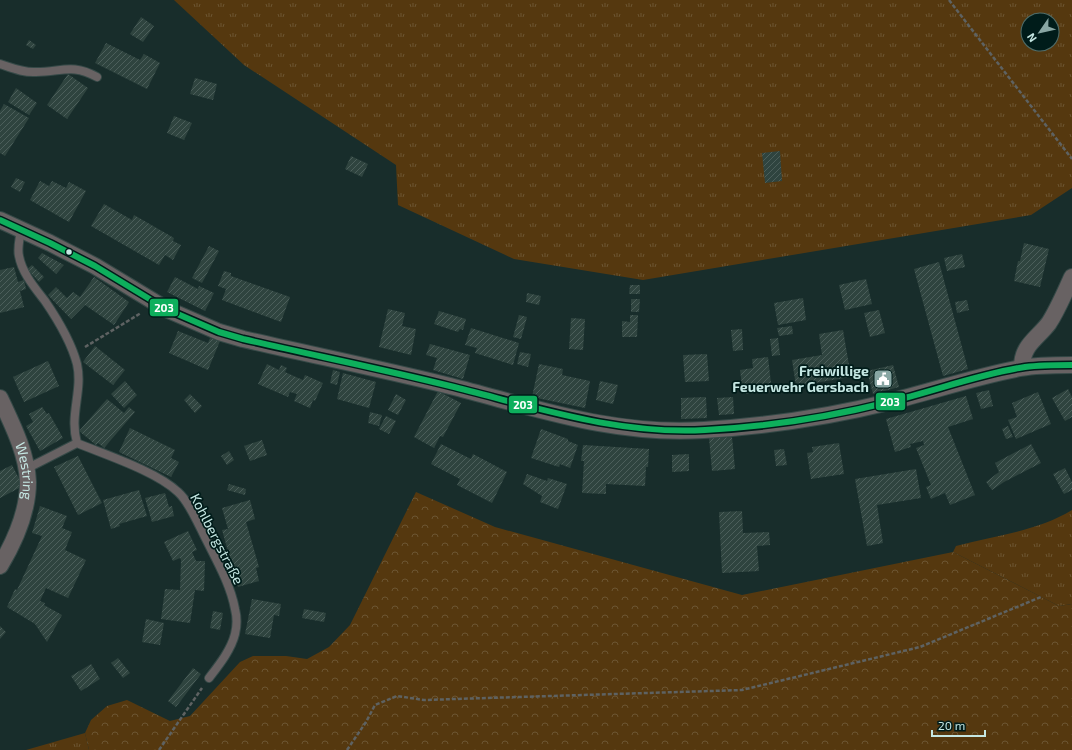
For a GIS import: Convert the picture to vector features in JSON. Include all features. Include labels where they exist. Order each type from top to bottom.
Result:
[{"type":"street","points":[[0,221],[21,229],[95,266],[166,309],[219,332],[243,339],[450,386],[558,416],[588,422],[640,429],[674,431],[704,430],[806,419],[888,402],[1022,367],[1072,365]]},
{"type":"street","points":[[1022,367],[1024,352],[1048,323],[1072,277]]},
{"type":"street","name":"Westring","points":[[0,398],[13,426],[22,451],[28,482],[27,496],[18,532],[0,566]]},
{"type":"lane","points":[[0,64],[23,71],[35,72],[72,68],[88,72],[96,77]]},
{"type":"lane","points":[[21,229],[18,255],[22,266],[58,321],[77,364],[78,381],[74,419],[74,432],[78,443],[26,469]]},
{"type":"lane","name":"Kohlbergstraße","points":[[78,443],[169,485],[179,493],[189,506],[221,570],[231,593],[236,610],[235,633],[233,641],[225,656],[209,678]]},
{"type":"path","points":[[949,0],[1072,159]]},
{"type":"path","points":[[73,354],[156,303]]},
{"type":"path","points":[[347,750],[366,722],[375,705],[397,696],[424,700],[742,690],[920,647],[1041,597]]},
{"type":"path","points":[[159,750],[209,678]]},
{"type":"green space","points":[[174,0],[1072,0],[1072,188],[1031,215],[643,280],[514,259],[398,205],[396,165],[244,65]]},
{"type":"green space","points":[[416,492],[495,527],[742,595],[953,552],[1059,606],[1072,604],[1072,750],[89,750],[85,733],[91,720],[107,706],[127,700],[170,721],[190,716],[240,662],[253,656],[286,656],[307,659],[329,647],[350,625]]},
{"type":"green space","points":[[1072,510],[1072,604],[1059,606],[953,552],[956,546],[1030,528],[1059,517]]},
{"type":"green space","points":[[85,733],[89,750],[26,750]]},
{"type":"building","points":[[141,17],[154,26],[143,42],[130,34]]},
{"type":"building","points":[[29,40],[36,45],[33,49],[26,45]]},
{"type":"building","points":[[106,43],[140,60],[144,54],[160,63],[147,89],[95,63]]},
{"type":"building","points":[[68,74],[88,88],[67,119],[47,105]]},
{"type":"building","points":[[195,78],[217,84],[213,100],[190,94]]},
{"type":"building","points":[[16,88],[37,103],[29,115],[8,102]]},
{"type":"building","points":[[4,104],[29,118],[5,156],[0,153],[0,111]]},
{"type":"building","points":[[174,116],[192,123],[184,140],[167,133]]},
{"type":"building","points":[[780,151],[782,181],[765,183],[762,153]]},
{"type":"building","points":[[351,156],[368,164],[362,177],[345,169]]},
{"type":"building","points":[[16,178],[25,182],[20,192],[11,187]]},
{"type":"building","points":[[40,181],[49,186],[52,181],[66,188],[69,182],[86,191],[69,222],[30,200]]},
{"type":"building","points":[[104,204],[132,220],[134,215],[174,238],[173,241],[181,245],[173,260],[165,255],[159,265],[91,226]]},
{"type":"building","points":[[1024,243],[1049,249],[1040,287],[1014,281],[1018,261],[1020,261]]},
{"type":"building","points":[[209,246],[219,251],[202,283],[192,278]]},
{"type":"building","points":[[42,253],[64,265],[56,274],[38,258]]},
{"type":"building","points":[[962,254],[965,267],[947,271],[944,258]]},
{"type":"building","points":[[939,262],[968,369],[943,376],[914,269]]},
{"type":"building","points":[[32,265],[44,277],[39,282],[27,269]]},
{"type":"building","points":[[14,267],[18,282],[24,280],[26,289],[20,291],[24,307],[0,313],[0,270]]},
{"type":"building","points":[[224,271],[231,273],[231,276],[290,297],[281,322],[222,300],[226,289],[218,286]]},
{"type":"building","points":[[94,277],[129,302],[114,325],[85,305],[71,319],[48,295],[56,287],[67,298],[73,292],[80,297]]},
{"type":"building","points":[[175,277],[198,289],[199,286],[214,293],[205,311],[167,292]]},
{"type":"building","points":[[866,279],[872,304],[845,310],[839,285]]},
{"type":"building","points":[[630,285],[640,285],[640,294],[629,294]]},
{"type":"building","points":[[527,293],[541,296],[539,305],[526,302]]},
{"type":"building","points":[[803,298],[806,320],[778,325],[774,303]]},
{"type":"building","points":[[631,299],[640,299],[639,312],[631,312]]},
{"type":"building","points":[[967,300],[969,310],[957,313],[955,302]]},
{"type":"building","points":[[388,309],[405,313],[402,326],[416,329],[411,355],[379,347]]},
{"type":"building","points":[[879,310],[885,333],[870,337],[864,313]]},
{"type":"building","points":[[439,311],[466,319],[463,330],[460,329],[458,332],[434,324]]},
{"type":"building","points":[[519,315],[527,317],[521,339],[513,337]]},
{"type":"building","points":[[630,315],[638,315],[637,337],[622,337],[622,321],[630,322]]},
{"type":"building","points":[[571,318],[585,319],[583,350],[569,349]]},
{"type":"building","points":[[792,326],[793,334],[779,336],[777,328]]},
{"type":"building","points":[[471,328],[519,343],[513,365],[475,353],[477,348],[465,345]]},
{"type":"building","points":[[742,329],[743,350],[733,351],[731,330]]},
{"type":"building","points":[[843,330],[851,377],[796,386],[792,360],[822,355],[819,334]]},
{"type":"building","points":[[178,331],[208,343],[210,338],[220,341],[208,370],[169,353]]},
{"type":"building","points":[[778,338],[780,355],[772,356],[770,339]]},
{"type":"building","points":[[430,344],[470,355],[463,379],[433,370],[437,358],[426,355]]},
{"type":"building","points":[[95,346],[125,370],[113,385],[83,362]]},
{"type":"building","points":[[520,352],[531,354],[528,367],[517,364]]},
{"type":"building","points":[[707,354],[709,381],[685,382],[683,355]]},
{"type":"building","points":[[768,357],[772,392],[743,394],[740,370],[753,368],[752,359]]},
{"type":"building","points":[[48,361],[59,386],[24,402],[13,377]]},
{"type":"building","points":[[267,364],[279,370],[281,365],[287,368],[285,372],[303,380],[305,375],[323,383],[315,401],[313,400],[310,408],[294,401],[297,394],[290,392],[288,397],[258,384]]},
{"type":"building","points":[[539,364],[563,369],[562,375],[590,381],[585,408],[532,397]]},
{"type":"building","name":"Freiwillige Feuerwehr Gersbach","points":[[893,365],[899,387],[873,394],[867,371]]},
{"type":"building","points":[[333,370],[340,372],[337,385],[330,383]]},
{"type":"building","points":[[343,373],[376,382],[369,408],[337,399]]},
{"type":"building","points":[[125,381],[137,395],[124,408],[111,394]]},
{"type":"building","points":[[600,381],[618,385],[613,404],[596,400]]},
{"type":"building","points":[[1068,389],[1072,397],[1072,417],[1065,421],[1052,398]]},
{"type":"building","points":[[989,390],[993,406],[981,409],[976,393]]},
{"type":"building","points":[[438,391],[461,403],[443,437],[440,436],[434,448],[414,437]]},
{"type":"building","points":[[1038,392],[1051,424],[1016,439],[1008,420],[1017,417],[1012,403]]},
{"type":"building","points":[[190,394],[202,406],[195,413],[184,400]]},
{"type":"building","points":[[396,394],[406,400],[398,415],[388,410]]},
{"type":"building","points":[[966,396],[973,419],[948,427],[975,495],[950,505],[945,493],[931,499],[926,487],[931,485],[916,448],[924,445],[923,441],[910,444],[911,447],[895,452],[886,419]]},
{"type":"building","points":[[706,397],[707,418],[681,419],[681,398]]},
{"type":"building","points":[[733,397],[734,414],[719,415],[717,398]]},
{"type":"building","points":[[107,399],[124,413],[129,407],[135,412],[104,448],[98,443],[96,445],[79,431]]},
{"type":"building","points":[[42,407],[47,414],[49,413],[63,438],[40,451],[26,426],[33,422],[29,414]]},
{"type":"building","points":[[370,412],[382,415],[379,426],[368,423]]},
{"type":"building","points":[[386,416],[396,421],[389,434],[379,429]]},
{"type":"building","points":[[1008,426],[1013,437],[1006,439],[1002,429]]},
{"type":"building","points":[[130,428],[175,450],[171,458],[179,462],[171,477],[119,452]]},
{"type":"building","points":[[541,429],[568,439],[568,441],[578,445],[570,468],[560,464],[559,467],[531,458]]},
{"type":"building","points":[[732,437],[735,469],[712,471],[709,438]]},
{"type":"building","points":[[262,440],[267,455],[250,461],[244,446]]},
{"type":"building","points":[[839,443],[844,474],[811,479],[807,453],[813,452],[812,447]]},
{"type":"building","points":[[441,444],[471,459],[473,454],[507,472],[492,503],[457,485],[460,479],[431,464]]},
{"type":"building","points":[[1031,444],[1041,463],[1004,482],[992,490],[986,482],[999,472],[995,463]]},
{"type":"building","points":[[583,445],[649,449],[645,486],[606,484],[606,494],[582,493],[584,461],[581,461]]},
{"type":"building","points":[[784,449],[787,465],[776,466],[774,450]]},
{"type":"building","points":[[229,451],[234,460],[227,465],[221,456]]},
{"type":"building","points":[[689,454],[689,471],[672,472],[672,455]]},
{"type":"building","points":[[78,456],[102,503],[78,515],[54,467]]},
{"type":"building","points":[[12,465],[23,486],[0,498],[0,471]]},
{"type":"building","points":[[1065,468],[1072,482],[1072,490],[1064,494],[1053,474]]},
{"type":"building","points":[[916,469],[921,498],[877,505],[883,543],[867,546],[855,479]]},
{"type":"building","points":[[527,474],[547,481],[548,478],[567,484],[558,509],[540,502],[542,496],[523,484]]},
{"type":"building","points":[[229,484],[246,489],[245,495],[227,490]]},
{"type":"building","points":[[139,490],[147,516],[119,524],[120,526],[111,529],[103,500]]},
{"type":"building","points":[[165,493],[169,507],[172,506],[174,516],[152,522],[145,498]]},
{"type":"building","points":[[250,500],[255,519],[246,522],[259,567],[256,568],[259,581],[238,587],[222,530],[228,529],[222,508]]},
{"type":"building","points":[[40,506],[67,516],[62,528],[72,532],[65,550],[86,560],[68,598],[46,588],[40,601],[45,603],[44,605],[62,615],[47,642],[35,624],[7,607],[15,589],[17,590],[42,536],[32,533]]},
{"type":"building","points":[[742,511],[743,533],[769,532],[770,545],[757,546],[759,571],[722,573],[719,512]]},
{"type":"building","points":[[188,531],[197,550],[192,552],[196,561],[205,561],[204,591],[195,590],[190,623],[161,619],[165,589],[180,590],[181,560],[180,558],[173,561],[164,542]]},
{"type":"building","points":[[252,599],[281,604],[279,616],[274,615],[270,638],[245,634]]},
{"type":"building","points":[[304,609],[326,613],[324,622],[302,618]]},
{"type":"building","points":[[213,611],[223,613],[220,630],[210,628]]},
{"type":"building","points":[[146,619],[164,623],[160,645],[142,642]]},
{"type":"building","points":[[0,626],[6,632],[0,639]]},
{"type":"building","points":[[118,658],[130,673],[123,678],[111,663]]},
{"type":"building","points":[[91,664],[100,679],[81,691],[71,676]]},
{"type":"building","points":[[193,668],[201,674],[176,707],[168,701]]},
{"type":"transit line","name":"203","points":[[0,220],[95,266],[166,309],[219,332],[243,339],[424,380],[576,418],[608,424],[672,430],[728,429],[798,420],[844,412],[889,402],[1008,370],[1037,366],[1072,365]]},
{"type":"place","name":"Freiwillige Feuerwehr Gersbach","points":[[883,379]]}]
